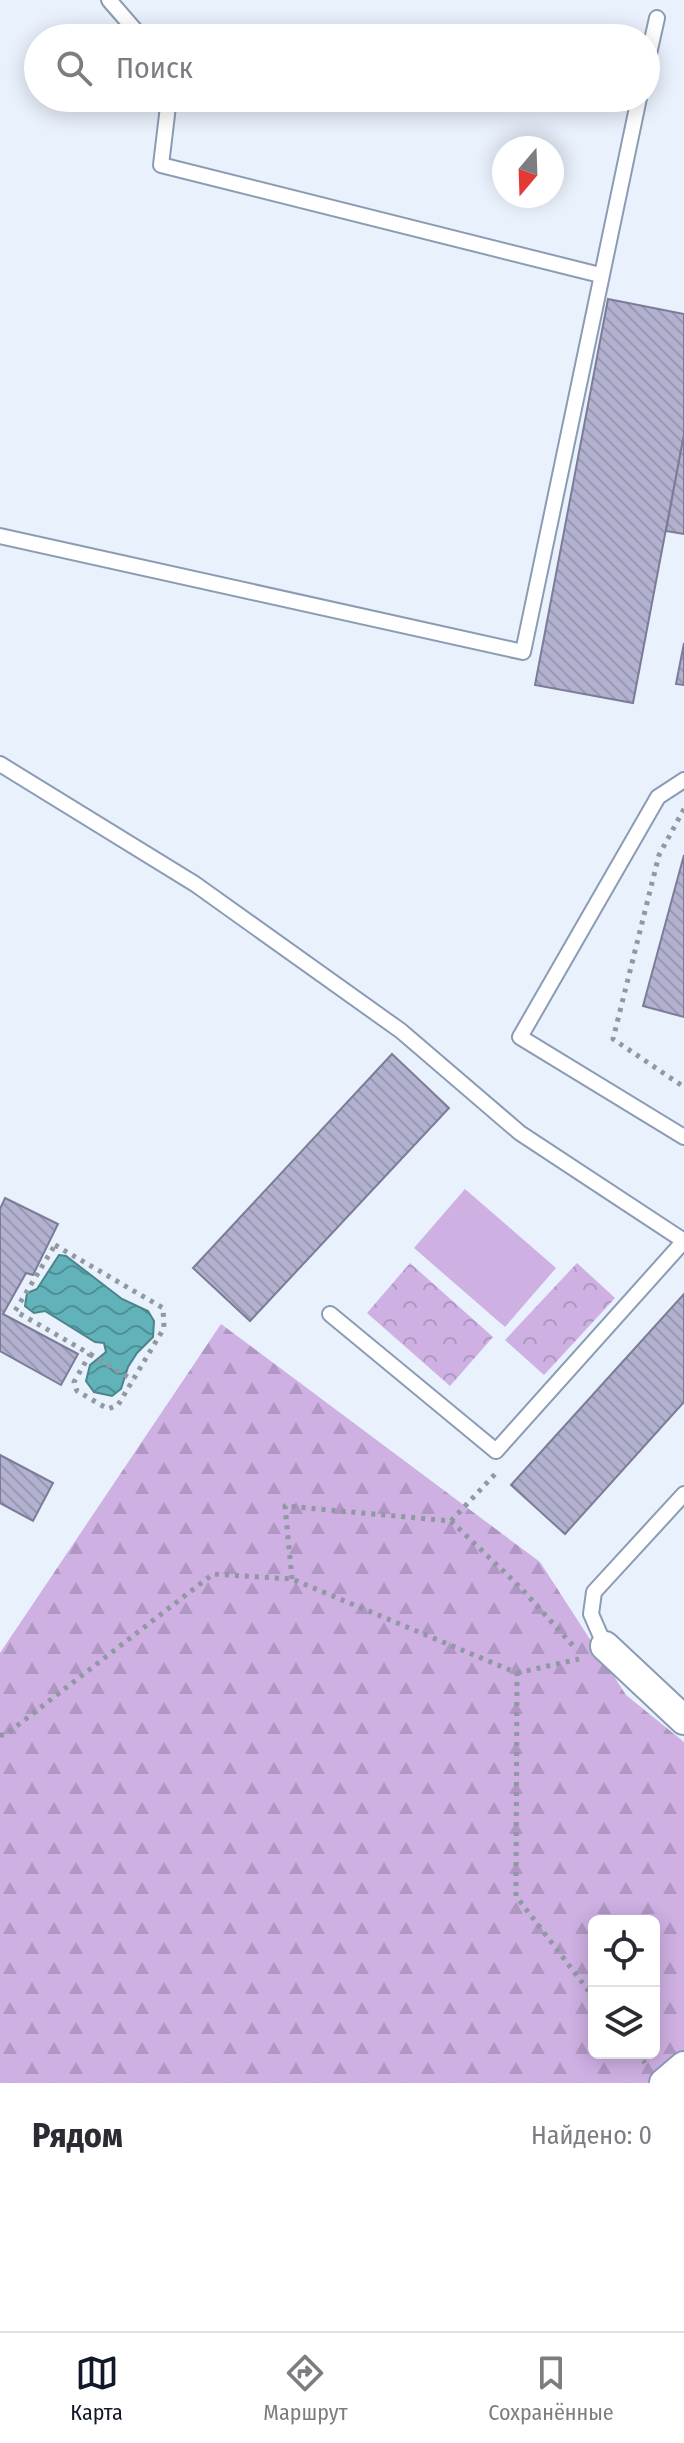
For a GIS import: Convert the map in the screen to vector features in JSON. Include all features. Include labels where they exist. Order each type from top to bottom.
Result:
[{"type":"street","points":[[605,1646],[684,1720]]},
{"type":"street","points":[[664,2083],[684,2066]]},
{"type":"lane","points":[[109,0],[130,24]]},
{"type":"lane","points":[[656,24],[657,18]]},
{"type":"lane","points":[[167,112],[161,165],[600,275]]},
{"type":"lane","points":[[0,536],[523,652],[636,112]]},
{"type":"lane","points":[[0,764],[195,884],[401,1031],[520,1133],[684,1241],[496,1451],[330,1314]]},
{"type":"lane","points":[[684,780],[658,797],[520,1037],[684,1137]]},
{"type":"lane","points":[[605,1646],[591,1614],[594,1592],[684,1494]]},
{"type":"path","points":[[684,809],[659,855],[613,1039],[684,1087]]},
{"type":"path","points":[[90,1354],[74,1382],[77,1391],[108,1409],[118,1405],[133,1380],[164,1328],[163,1308],[55,1245],[15,1311],[90,1354],[133,1380]]},
{"type":"path","points":[[0,1735],[5,1735],[213,1574],[292,1579],[517,1673],[583,1658],[520,1587],[451,1521],[285,1506],[292,1579]]},
{"type":"path","points":[[517,1673],[516,1896],[588,1990]]},
{"type":"green space","points":[[465,1189],[556,1268],[505,1327],[414,1248]]},
{"type":"green space","points":[[410,1263],[493,1337],[450,1386],[367,1313]]},
{"type":"green space","points":[[577,1263],[615,1298],[544,1375],[505,1340]]},
{"type":"green space","points":[[221,1324],[540,1562],[626,1695],[684,1742],[684,2083],[0,2083],[0,1653]]},
{"type":"water","points":[[59,1255],[66,1256],[122,1299],[148,1311],[154,1321],[153,1337],[137,1353],[128,1367],[121,1389],[112,1396],[94,1392],[86,1381],[90,1365],[106,1352],[104,1343],[95,1342],[45,1311],[34,1313],[25,1306],[27,1293],[37,1289]]},
{"type":"building","points":[[608,299],[684,314],[684,434],[633,703],[535,685]]},
{"type":"building","points":[[684,434],[684,534],[666,531]]},
{"type":"building","points":[[684,643],[684,685],[676,684]]},
{"type":"building","points":[[684,855],[684,1017],[643,1006]]},
{"type":"building","points":[[392,1054],[449,1108],[250,1321],[193,1268]]},
{"type":"building","points":[[5,1198],[58,1224],[33,1275],[26,1273],[3,1314],[78,1354],[61,1385],[0,1351],[0,1209]]},
{"type":"building","points":[[684,1294],[684,1402],[565,1534],[511,1485]]},
{"type":"building","points":[[0,1455],[53,1483],[33,1521],[0,1503]]}]
